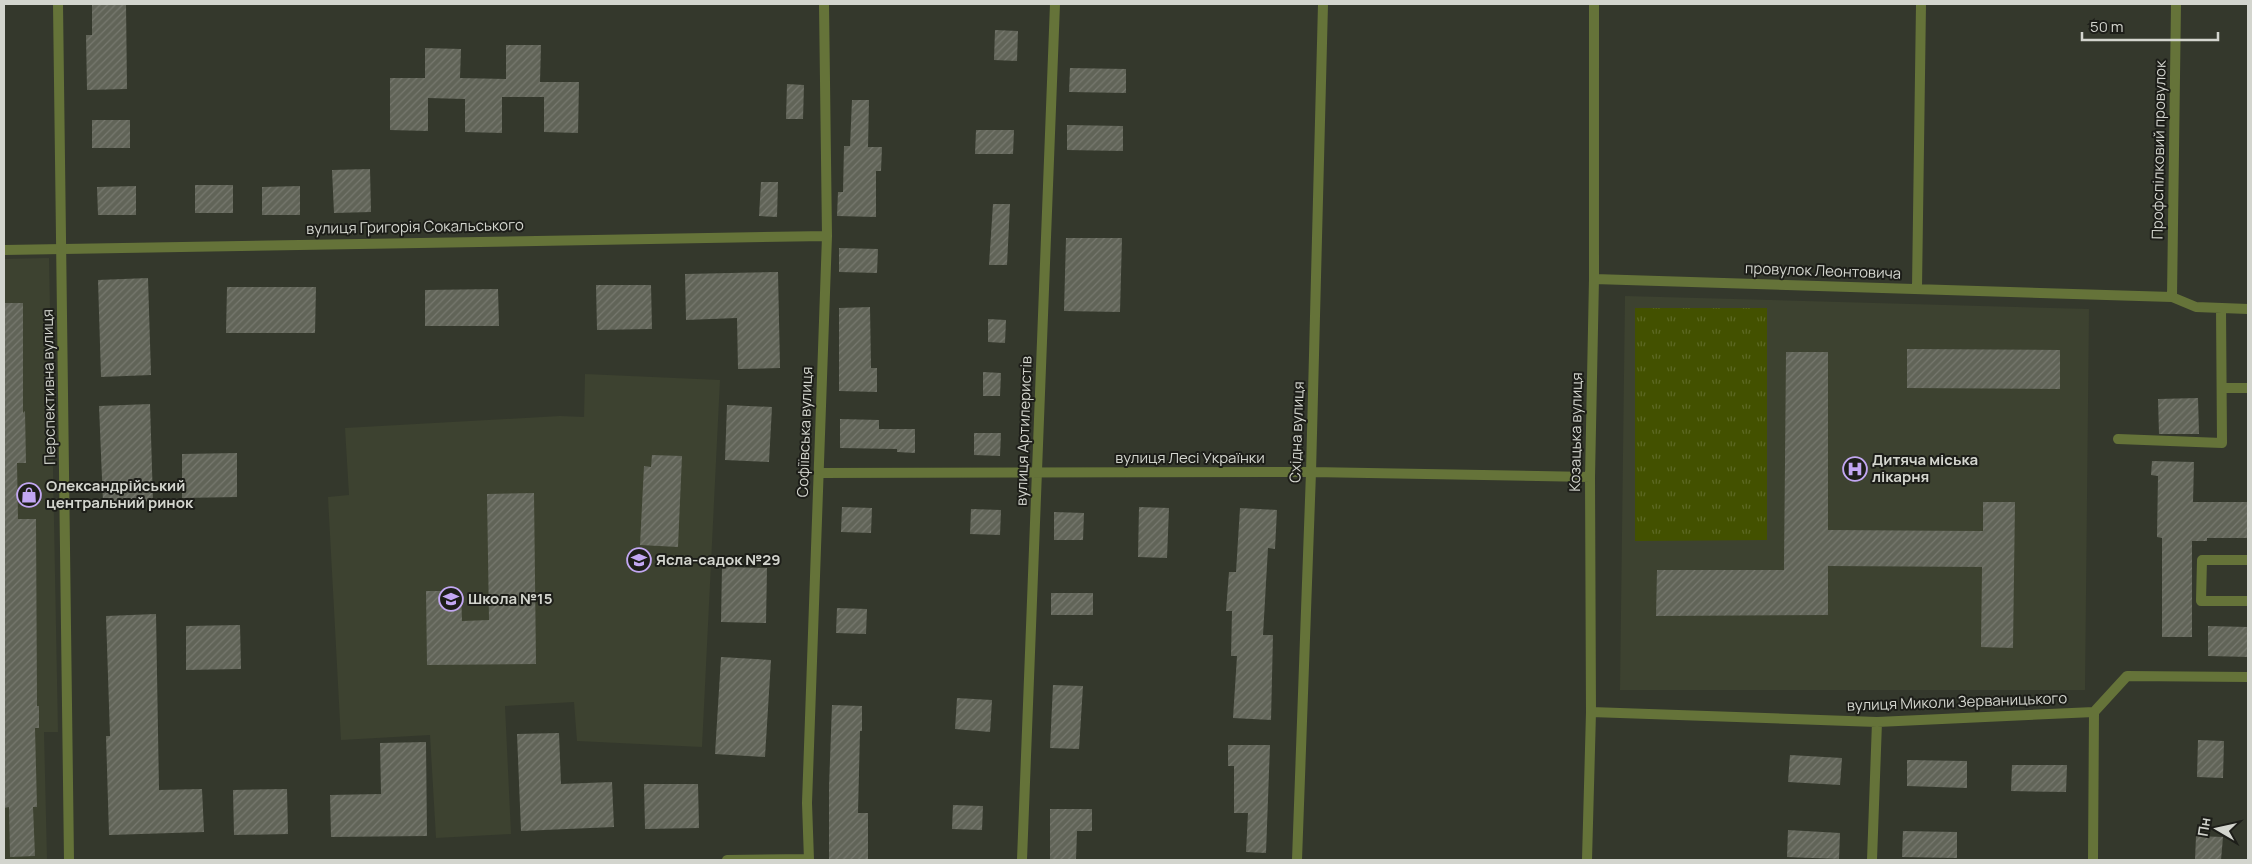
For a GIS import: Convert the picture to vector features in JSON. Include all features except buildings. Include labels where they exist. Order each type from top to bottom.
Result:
[{"type":"street","name":"Перспективна вулиця","points":[[58,4],[69,860]]},
{"type":"street","name":"Софіївська вулиця","points":[[809,860],[807,803],[827,236],[824,4]]},
{"type":"street","name":"вулиця Артилеристів","points":[[1022,860],[1038,474],[1054,4]]},
{"type":"street","name":"Східна вулиця","points":[[1297,860],[1311,472],[1323,4]]},
{"type":"street","name":"Козацька вулиця","points":[[1587,860],[1591,712],[1590,476],[1594,280],[1594,4]]},
{"type":"street","name":"провулок Леонтовича","points":[[1594,280],[1916,288],[1921,4]]},
{"type":"street","name":"Профспілковий провулок","points":[[2172,297],[2176,4]]},
{"type":"street","name":"вулиця Григорія Сокальського","points":[[4,250],[827,236]]},
{"type":"street","points":[[1916,288],[2172,297],[2196,307],[2248,309]]},
{"type":"street","points":[[2118,439],[2222,443],[2220,308]]},
{"type":"street","points":[[2222,388],[2248,388]]},
{"type":"street","name":"вулиця Лесі Українки","points":[[819,473],[1311,472],[1590,476]]},
{"type":"street","points":[[2248,560],[2202,560],[2202,601],[2248,601]]},
{"type":"street","points":[[2092,860],[2094,712],[2127,676],[2248,677]]},
{"type":"street","name":"вулиця Миколи Зерваницького","points":[[1591,712],[1878,722],[2094,712]]},
{"type":"street","points":[[1872,860],[1878,722]]},
{"type":"street","points":[[727,860],[809,860]]},
{"type":"shaded area","name":"Олександрійський центральний ринок","points":[[49,258],[58,732],[44,732],[47,860],[4,860],[4,259]]},
{"type":"shaded area","name":"Дитяча міська лікарня","points":[[1625,296],[2089,309],[2085,690],[1620,690]]},
{"type":"shaded area","name":"Школа №15","points":[[585,374],[720,380],[702,747],[577,741],[574,702],[505,706],[511,834],[436,838],[430,735],[341,740],[328,497],[349,495],[345,428],[560,416],[584,417]]},
{"type":"green space","points":[[1635,308],[1767,308],[1767,540],[1635,541]]},
{"type":"place","name":"Дитяча міська лікарня","points":[[1855,469]]},
{"type":"place","name":"Олександрійський центральний ринок","points":[[29,495]]},
{"type":"place","name":"Ясла-садок №29","points":[[639,560]]},
{"type":"place","name":"Школа №15","points":[[451,599]]}]
